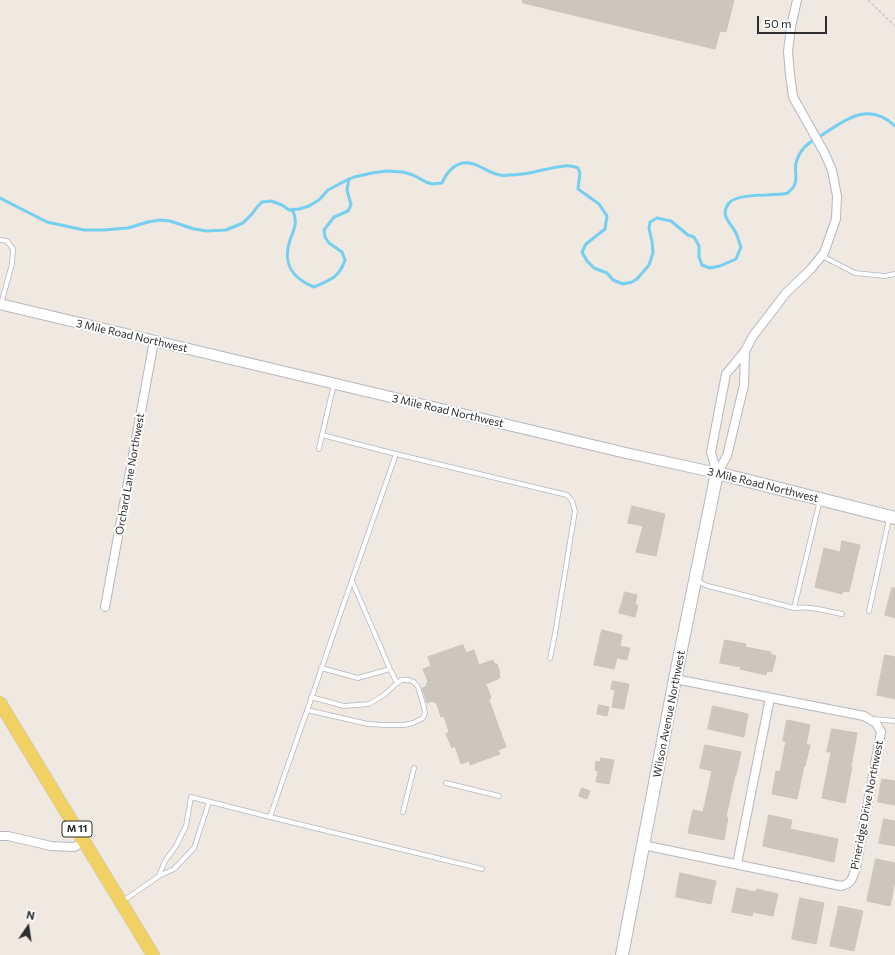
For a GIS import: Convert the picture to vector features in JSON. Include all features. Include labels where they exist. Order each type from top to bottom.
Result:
[{"type":"main road","name":"3 Mile Road Northwest","points":[[717,474],[892,517]]},
{"type":"main road","name":"Wilson Avenue Northwest","points":[[622,955],[717,474]]},
{"type":"main road","name":"M 11","points":[[0,703],[153,955]]},
{"type":"street","points":[[717,474],[711,452],[726,374],[786,293],[822,256],[836,219],[837,196],[832,170],[824,152],[794,97],[790,75],[788,51],[797,0]]},
{"type":"street","name":"3 Mile Road Northwest","points":[[1,304],[717,474]]},
{"type":"street","name":"Orchard Lane Northwest","points":[[105,607],[154,341]]},
{"type":"street","points":[[717,474],[727,456],[744,385],[744,351]]},
{"type":"street","points":[[676,679],[864,716],[869,719]]},
{"type":"street","points":[[737,864],[770,698]]},
{"type":"street","name":"Pineridge Drive Northwest","points":[[643,845],[841,886],[847,885],[852,879],[856,867],[881,732],[876,723],[869,719]]},
{"type":"street","points":[[4,836],[51,846],[74,847],[84,842]]},
{"type":"lane","points":[[0,240],[7,241],[13,249],[12,264],[1,304]]},
{"type":"lane","points":[[822,256],[855,273],[886,276],[895,274]]},
{"type":"lane","points":[[318,449],[334,384]]},
{"type":"lane","points":[[322,435],[567,495],[572,501],[575,511],[550,658]]},
{"type":"lane","points":[[270,817],[396,454]]},
{"type":"lane","points":[[794,608],[820,500]]},
{"type":"lane","points":[[869,611],[892,517]]},
{"type":"lane","points":[[695,580],[708,586],[794,608],[813,608],[842,614]]},
{"type":"lane","points":[[352,581],[397,683]]},
{"type":"lane","points":[[321,668],[358,678],[390,669]]},
{"type":"lane","points":[[307,710],[368,724],[394,725],[413,723],[422,718],[424,713],[424,707],[418,686],[409,680],[402,680],[384,695],[368,704],[344,706],[311,697]]},
{"type":"lane","points":[[869,719],[895,721]]},
{"type":"lane","points":[[404,812],[414,768]]},
{"type":"lane","points":[[446,783],[498,796]]},
{"type":"lane","points":[[159,876],[165,861],[176,846],[186,826],[191,797],[482,869]]},
{"type":"lane","points":[[121,902],[159,876],[174,869],[194,848],[209,802]]},
{"type":"path","points":[[868,0],[895,26]]},
{"type":"building","points":[[523,0],[734,0],[726,32],[720,31],[715,49],[523,3]]},
{"type":"building","points":[[632,506],[665,514],[656,556],[636,552],[643,526],[628,523]]},
{"type":"building","points":[[842,541],[860,545],[849,592],[843,591],[842,594],[815,587],[824,548],[840,552]]},
{"type":"building","points":[[892,588],[895,588],[895,618],[885,615]]},
{"type":"building","points":[[625,592],[637,595],[635,605],[638,605],[635,617],[619,613]]},
{"type":"building","points":[[602,630],[622,635],[620,646],[630,648],[627,660],[617,658],[614,669],[594,665]]},
{"type":"building","points":[[725,640],[746,644],[745,647],[771,652],[770,654],[776,656],[772,672],[767,671],[766,675],[740,669],[741,667],[720,663]]},
{"type":"building","points":[[463,645],[466,653],[474,650],[479,665],[493,660],[495,664],[497,664],[500,678],[486,684],[491,698],[489,700],[506,747],[498,750],[500,754],[470,765],[469,761],[461,764],[455,746],[452,748],[446,734],[449,732],[444,716],[441,717],[436,702],[434,703],[433,701],[427,703],[422,688],[427,686],[426,684],[428,682],[423,669],[431,666],[428,657]]},
{"type":"building","points":[[885,655],[895,657],[895,699],[877,695]]},
{"type":"building","points":[[613,681],[629,684],[624,709],[612,707],[615,690],[611,689]]},
{"type":"building","points":[[599,705],[609,707],[607,716],[597,714]]},
{"type":"building","points":[[713,706],[748,714],[744,737],[708,729]]},
{"type":"building","points":[[787,720],[810,725],[806,745],[810,745],[797,799],[772,794],[776,771],[780,772],[786,741],[783,741]]},
{"type":"building","points":[[832,729],[857,733],[845,803],[822,798],[831,752],[827,752]]},
{"type":"building","points":[[705,745],[741,752],[726,817],[728,817],[724,840],[688,833],[693,810],[703,812],[712,771],[700,768]]},
{"type":"building","points":[[601,758],[614,760],[609,784],[596,782],[598,771],[595,770],[596,761],[600,762]]},
{"type":"building","points":[[882,779],[895,781],[895,805],[878,802]]},
{"type":"building","points":[[582,788],[590,791],[587,799],[579,796]]},
{"type":"building","points":[[769,815],[792,820],[790,829],[838,839],[834,862],[763,846]]},
{"type":"building","points":[[884,819],[895,821],[895,846],[879,843]]},
{"type":"building","points":[[876,859],[895,863],[895,881],[890,906],[867,901]]},
{"type":"building","points":[[680,873],[716,881],[711,904],[676,897]]},
{"type":"building","points":[[737,888],[756,892],[757,889],[778,894],[773,916],[753,912],[752,916],[732,912]]},
{"type":"building","points":[[800,898],[824,903],[816,944],[792,939]]},
{"type":"building","points":[[839,906],[863,911],[854,951],[830,946]]},
{"type":"waterway","points":[[0,198],[47,222],[84,230],[128,228],[160,220],[170,221],[194,229],[207,231],[226,230],[243,223],[262,202],[271,201],[282,205],[289,210],[299,209],[309,206],[319,200],[328,190],[343,182],[354,177],[372,173],[387,171],[403,172],[432,184],[442,183],[450,170],[463,163],[477,165],[495,174],[502,175],[526,174],[560,166],[569,166],[578,168],[580,173],[578,189],[599,204],[607,216],[605,229],[586,244],[582,252],[587,261],[594,268],[607,273],[613,280],[623,284],[637,279],[649,265],[653,253],[649,229],[650,222],[657,218],[671,221],[688,235],[694,237],[699,246],[699,257],[702,265],[710,268],[720,266],[736,259],[741,247],[736,233],[726,216],[725,212],[729,203],[746,196],[788,193],[794,186],[796,180],[796,163],[803,149],[813,140],[842,122],[859,115],[868,114],[877,115],[886,119],[895,126]]},
{"type":"waterway","points":[[292,209],[295,224],[288,249],[288,263],[295,275],[314,287],[337,275],[345,260],[342,252],[329,243],[325,237],[324,230],[334,217],[348,211],[351,205],[347,190],[349,179]]}]
